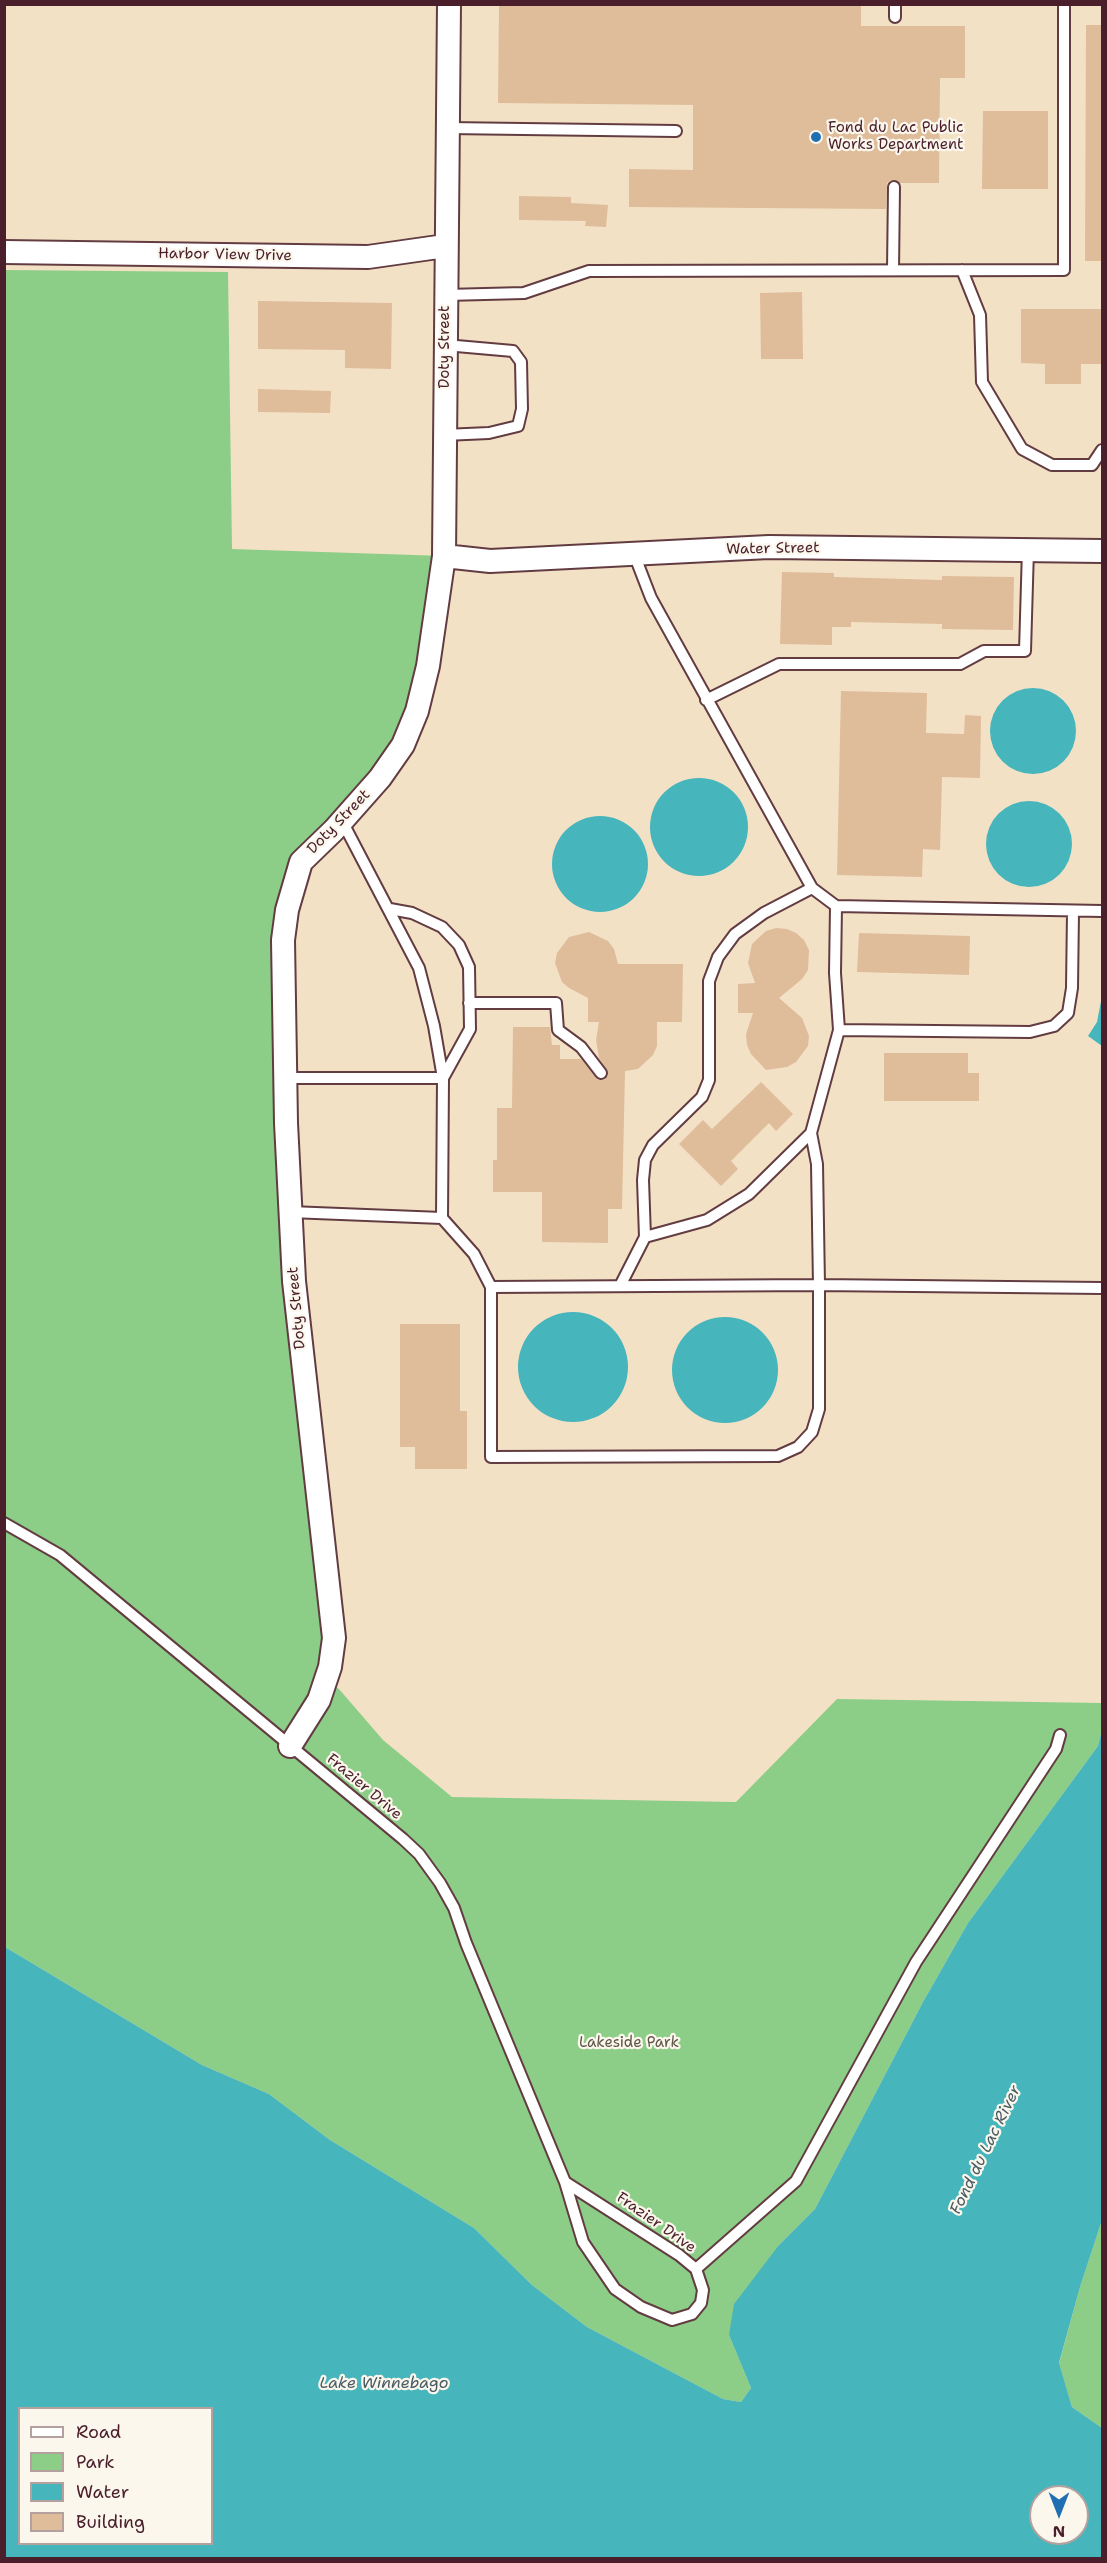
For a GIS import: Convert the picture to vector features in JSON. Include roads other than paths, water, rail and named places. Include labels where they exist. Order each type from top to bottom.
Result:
[{"type":"street","name":"Doty Street","points":[[290,1746],[319,1700],[330,1666],[334,1638],[301,1352],[290,1212],[283,940],[287,910],[301,862],[380,778],[403,745],[417,711],[428,666],[444,556],[445,246],[449,4]]},
{"type":"street","name":"Harbor View Drive","points":[[4,252],[368,257],[445,246]]},
{"type":"street","name":"Water Street","points":[[444,556],[490,561],[769,547],[1102,551]]},
{"type":"lane","points":[[895,4],[895,17]]},
{"type":"lane","points":[[445,295],[524,293],[589,271],[1064,270],[1064,4]]},
{"type":"lane","points":[[447,128],[676,131]]},
{"type":"lane","points":[[893,270],[894,187]]},
{"type":"lane","points":[[962,270],[980,315],[982,382],[1022,449],[1052,465],[1092,465],[1102,450]]},
{"type":"lane","points":[[444,435],[489,434],[518,426],[522,409],[521,362],[513,351],[445,345]]},
{"type":"lane","points":[[706,700],[780,664],[960,664],[984,651],[1025,651],[1028,549]]},
{"type":"lane","points":[[634,554],[651,598],[812,888],[836,906],[1102,911]]},
{"type":"lane","points":[[342,821],[390,909],[418,968],[434,1026],[443,1078],[442,1218],[474,1254],[491,1287],[491,1457],[778,1456],[798,1447],[813,1432],[819,1409],[819,1285],[817,1164],[811,1133],[839,1030],[835,973],[836,906]]},
{"type":"lane","points":[[620,1286],[645,1237],[643,1180],[645,1160],[653,1145],[702,1097],[709,1080],[709,981],[718,957],[735,934],[764,913],[812,888]]},
{"type":"lane","points":[[390,909],[412,913],[442,927],[459,945],[469,967],[470,1029],[443,1078]]},
{"type":"lane","points":[[839,1030],[1030,1032],[1054,1026],[1068,1012],[1072,988],[1074,912]]},
{"type":"lane","points":[[470,1003],[556,1003],[558,1030],[581,1047],[601,1073]]},
{"type":"lane","points":[[285,1078],[443,1078]]},
{"type":"lane","points":[[645,1237],[707,1220],[749,1194],[811,1133]]},
{"type":"lane","points":[[290,1212],[442,1218]]},
{"type":"lane","points":[[491,1287],[819,1285],[1102,1288]]},
{"type":"lane","name":"Frazier Drive","points":[[4,1523],[60,1555],[404,1839],[428,1865],[456,1914],[565,2182],[583,2242],[615,2289],[641,2307],[672,2320],[682,2319],[692,2314],[701,2303],[703,2290],[696,2269],[679,2255],[565,2182]]},
{"type":"lane","points":[[696,2269],[796,2181],[916,1962],[1056,1749],[1060,1735]]},
{"type":"water","points":[[1033,688],[1050,691],[1064,700],[1073,714],[1076,731],[1073,748],[1064,762],[1050,771],[1033,774],[1016,771],[1002,762],[993,748],[990,731],[993,714],[1002,700],[1016,691]]},
{"type":"water","points":[[699,778],[718,782],[734,792],[744,808],[748,827],[744,846],[734,862],[718,872],[699,876],[680,872],[664,862],[654,846],[650,827],[654,808],[664,792],[680,782]]},
{"type":"water","points":[[1021,801],[1037,801],[1060,813],[1069,827],[1072,844],[1069,861],[1060,875],[1037,887],[1021,887],[1005,880],[993,868],[986,852],[986,836],[993,820],[1005,808]]},
{"type":"water","points":[[600,816],[618,819],[634,830],[645,846],[648,864],[645,882],[634,898],[618,909],[600,912],[582,909],[566,898],[555,882],[552,864],[555,846],[566,830],[582,819]]},
{"type":"water","points":[[1102,996],[1102,1046],[1088,1036],[1097,1022]]},
{"type":"water","points":[[573,1312],[594,1316],[612,1328],[624,1346],[628,1367],[624,1388],[612,1406],[594,1418],[573,1422],[552,1418],[534,1406],[522,1388],[518,1367],[522,1346],[534,1328],[552,1316]]},
{"type":"water","points":[[725,1317],[745,1321],[762,1333],[774,1350],[778,1370],[774,1390],[762,1407],[745,1419],[725,1423],[705,1419],[688,1407],[676,1390],[672,1370],[676,1350],[688,1333],[705,1321]]},
{"type":"water","name":"Lake Winnebago","points":[[1102,1730],[1102,2220],[1059,2363],[1072,2407],[1102,2428],[1102,2558],[5,2558],[5,1947],[202,2065],[269,2094],[330,2140],[474,2228],[532,2285],[587,2327],[723,2399],[741,2402],[751,2388],[729,2335],[734,2304],[779,2245],[815,2209],[923,2002],[968,1923],[1098,1746]]},
{"type":"place","name":"Fond du Lac Public Works Department","points":[[816,137]]},
{"type":"park label","name":"Lakeside Park","points":[[629,2043]]},
{"type":"water label","name":"Fond du Lac River","points":[[986,2150]]}]
